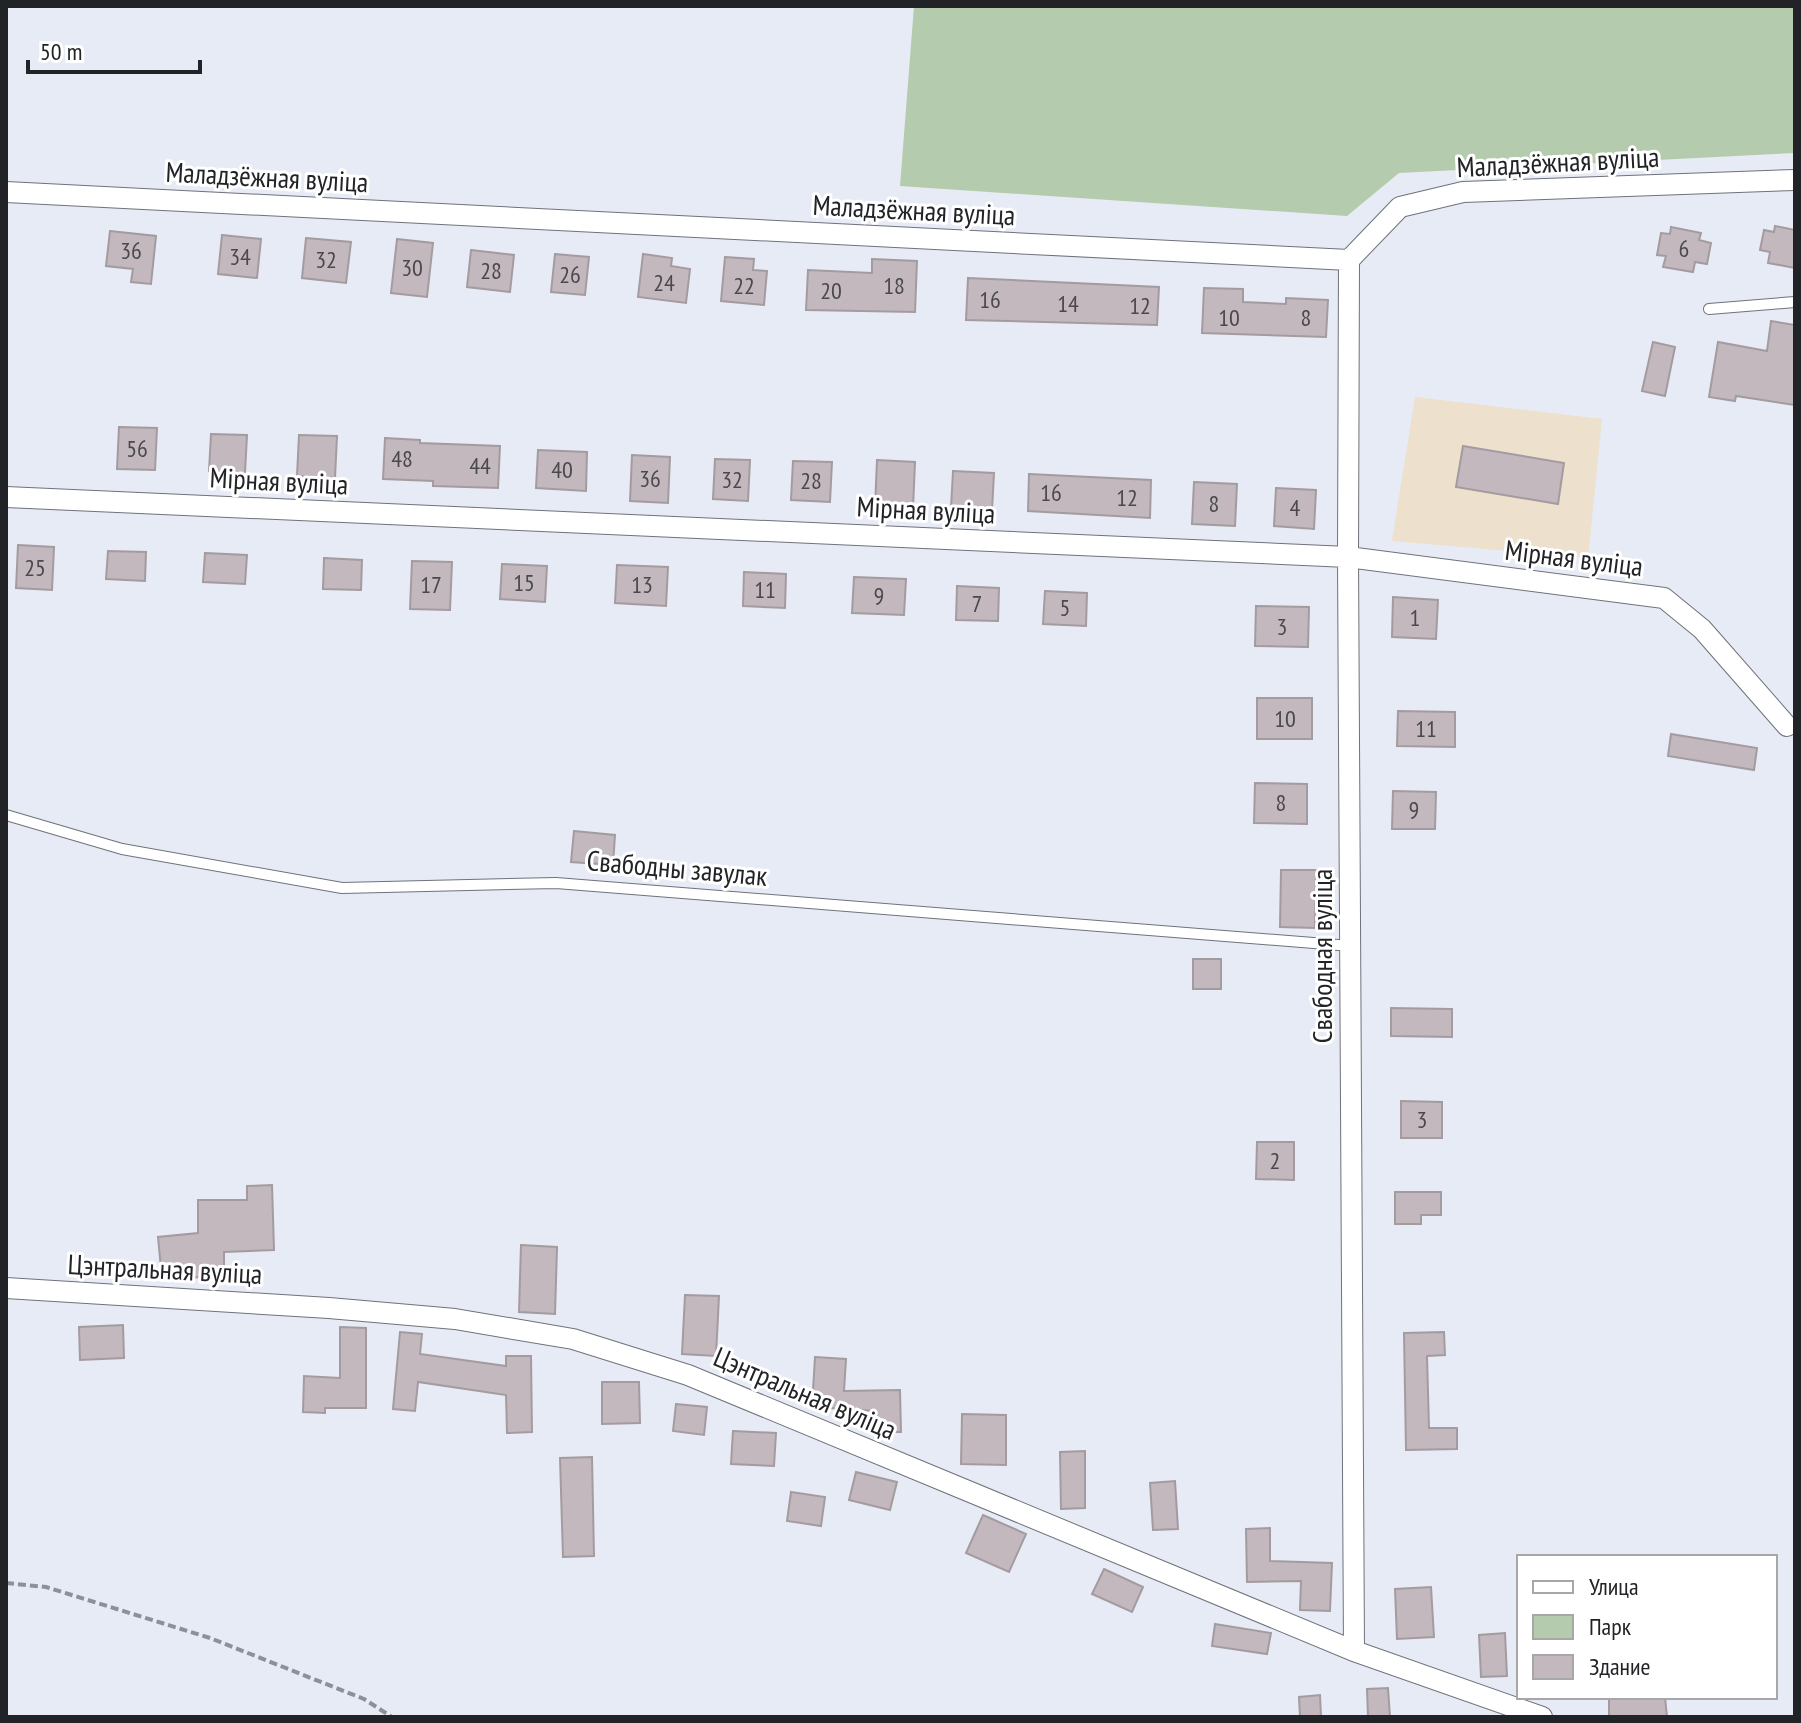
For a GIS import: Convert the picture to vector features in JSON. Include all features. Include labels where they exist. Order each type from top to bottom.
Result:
[{"type":"street","name":"Маладзёжная вуліца","points":[[6,192],[1349,260],[1400,207],[1463,192],[1795,180]]},
{"type":"street","name":"Свабодная вуліца","points":[[1349,260],[1354,1651]]},
{"type":"street","name":"Мірная вуліца","points":[[6,497],[1348,557],[1664,598],[1702,629],[1787,726]]},
{"type":"street","name":"Цэнтральная вуліца","points":[[6,1288],[392,1313],[455,1319],[573,1339],[688,1375],[1354,1651],[1542,1717]]},
{"type":"lane","points":[[1709,309],[1795,302]]},
{"type":"lane","name":"Свабодны завулак","points":[[6,815],[122,849],[342,888],[556,883],[1351,946]]},
{"type":"path","points":[[6,1583],[46,1587],[210,1638],[364,1699],[392,1717]]},
{"type":"shaded area","points":[[1415,397],[1602,419],[1588,558],[1392,541]]},
{"type":"green space","points":[[914,6],[1795,6],[1795,153],[1399,173],[1347,216],[900,186]]},
{"type":"building","points":[[1775,226],[1795,230],[1795,268],[1768,263],[1770,252],[1760,250],[1764,230],[1774,232]]},
{"type":"building","points":[[1671,227],[1701,233],[1699,240],[1711,243],[1707,264],[1695,262],[1693,272],[1663,267],[1666,256],[1657,255],[1661,233],[1670,234]]},
{"type":"building","points":[[110,231],[156,236],[151,284],[131,282],[133,269],[106,266]]},
{"type":"building","points":[[222,235],[261,239],[257,278],[218,274]]},
{"type":"building","points":[[306,238],[351,242],[346,283],[302,278]]},
{"type":"building","points":[[397,239],[433,243],[427,297],[391,293]]},
{"type":"building","points":[[471,250],[514,255],[510,292],[467,287]]},
{"type":"building","points":[[555,254],[589,257],[585,295],[551,292]]},
{"type":"building","points":[[643,254],[672,258],[671,266],[690,269],[686,303],[638,297]]},
{"type":"building","points":[[725,257],[754,259],[753,270],[767,271],[764,305],[721,301]]},
{"type":"building","points":[[872,259],[917,261],[915,312],[806,310],[808,270],[872,273]]},
{"type":"building","points":[[968,278],[1159,287],[1157,325],[966,320]]},
{"type":"building","points":[[1204,288],[1243,289],[1243,302],[1286,304],[1286,298],[1328,300],[1326,337],[1202,333]]},
{"type":"building","points":[[1771,321],[1795,325],[1795,405],[1736,396],[1735,401],[1709,397],[1718,342],[1767,351]]},
{"type":"building","points":[[1653,342],[1675,347],[1665,396],[1642,391]]},
{"type":"building","points":[[119,427],[157,428],[155,470],[117,469]]},
{"type":"building","points":[[211,434],[247,435],[245,473],[209,471]]},
{"type":"building","points":[[299,435],[337,436],[335,478],[297,476]]},
{"type":"building","points":[[385,438],[420,440],[420,443],[500,446],[498,488],[433,486],[433,481],[383,479]]},
{"type":"building","points":[[1463,446],[1564,463],[1558,504],[1456,487]]},
{"type":"building","points":[[538,450],[587,452],[586,491],[536,488]]},
{"type":"building","points":[[632,455],[670,457],[668,503],[630,501]]},
{"type":"building","points":[[715,459],[750,460],[748,501],[713,499]]},
{"type":"building","points":[[877,460],[915,462],[913,508],[875,507]]},
{"type":"building","points":[[793,461],[832,462],[830,502],[791,500]]},
{"type":"building","points":[[953,471],[994,473],[992,510],[951,508]]},
{"type":"building","points":[[1029,474],[1151,480],[1150,518],[1028,511]]},
{"type":"building","points":[[1194,482],[1237,484],[1235,526],[1192,524]]},
{"type":"building","points":[[1276,488],[1316,490],[1314,529],[1274,526]]},
{"type":"building","points":[[18,545],[54,547],[52,590],[16,588]]},
{"type":"building","points":[[108,551],[146,552],[145,581],[106,579]]},
{"type":"building","points":[[205,553],[247,555],[245,584],[203,582]]},
{"type":"building","points":[[324,558],[362,560],[361,590],[323,589]]},
{"type":"building","points":[[412,561],[452,562],[450,610],[410,609]]},
{"type":"building","points":[[502,564],[547,566],[545,602],[500,599]]},
{"type":"building","points":[[617,565],[668,567],[666,606],[615,603]]},
{"type":"building","points":[[744,572],[786,574],[785,608],[743,606]]},
{"type":"building","points":[[854,577],[906,579],[904,615],[852,613]]},
{"type":"building","points":[[957,586],[999,588],[998,621],[956,620]]},
{"type":"building","points":[[1045,591],[1087,593],[1086,626],[1043,624]]},
{"type":"building","points":[[1393,597],[1438,600],[1436,639],[1392,637]]},
{"type":"building","points":[[1256,606],[1309,607],[1308,647],[1255,646]]},
{"type":"building","points":[[1257,698],[1312,698],[1312,739],[1257,739]]},
{"type":"building","points":[[1398,711],[1455,712],[1455,747],[1397,746]]},
{"type":"building","points":[[1671,734],[1757,748],[1754,770],[1668,756]]},
{"type":"building","points":[[1255,783],[1307,784],[1307,824],[1254,823]]},
{"type":"building","points":[[1393,791],[1436,792],[1435,829],[1392,829]]},
{"type":"building","points":[[574,831],[615,835],[613,865],[571,862]]},
{"type":"building","points":[[1281,870],[1316,870],[1315,928],[1280,927]]},
{"type":"building","points":[[1193,959],[1221,959],[1221,989],[1193,989]]},
{"type":"building","points":[[1391,1008],[1452,1009],[1452,1037],[1391,1036]]},
{"type":"building","points":[[1401,1101],[1442,1102],[1442,1138],[1401,1138]]},
{"type":"building","points":[[1257,1142],[1294,1142],[1294,1180],[1256,1179]]},
{"type":"building","points":[[272,1185],[274,1250],[224,1252],[224,1276],[162,1279],[158,1237],[198,1233],[198,1200],[247,1200],[247,1186]]},
{"type":"building","points":[[1395,1192],[1441,1192],[1441,1215],[1421,1215],[1421,1224],[1395,1224]]},
{"type":"building","points":[[521,1245],[557,1247],[555,1314],[519,1312]]},
{"type":"building","points":[[685,1295],[719,1296],[716,1356],[682,1354]]},
{"type":"building","points":[[123,1325],[124,1358],[80,1360],[79,1327]]},
{"type":"building","points":[[340,1327],[366,1328],[366,1408],[325,1408],[325,1413],[303,1412],[304,1376],[340,1378]]},
{"type":"building","points":[[400,1332],[422,1334],[420,1354],[506,1366],[506,1356],[531,1356],[532,1432],[507,1433],[506,1395],[418,1382],[415,1411],[393,1409]]},
{"type":"building","points":[[1444,1332],[1445,1355],[1427,1356],[1429,1428],[1457,1428],[1457,1449],[1406,1450],[1404,1333]]},
{"type":"building","points":[[815,1357],[846,1359],[844,1391],[900,1390],[901,1432],[876,1432],[875,1411],[812,1407]]},
{"type":"building","points":[[602,1382],[639,1382],[640,1423],[602,1424]]},
{"type":"building","points":[[676,1404],[707,1407],[704,1435],[673,1431]]},
{"type":"building","points":[[962,1414],[1006,1415],[1006,1465],[961,1464]]},
{"type":"building","points":[[733,1431],[776,1433],[774,1466],[731,1464]]},
{"type":"building","points":[[1085,1451],[1085,1508],[1061,1509],[1060,1452]]},
{"type":"building","points":[[592,1457],[594,1556],[563,1557],[560,1458]]},
{"type":"building","points":[[856,1472],[897,1482],[890,1510],[849,1500]]},
{"type":"building","points":[[1175,1481],[1178,1529],[1153,1530],[1150,1483]]},
{"type":"building","points":[[791,1492],[825,1497],[821,1526],[787,1521]]},
{"type":"building","points":[[983,1515],[1026,1534],[1009,1572],[966,1553]]},
{"type":"building","points":[[1270,1528],[1270,1561],[1332,1563],[1330,1611],[1300,1610],[1301,1581],[1247,1582],[1246,1529]]},
{"type":"building","points":[[1104,1569],[1143,1587],[1132,1612],[1092,1594]]},
{"type":"building","points":[[1431,1587],[1434,1637],[1397,1639],[1395,1589]]},
{"type":"building","points":[[1215,1624],[1271,1633],[1267,1654],[1212,1646]]},
{"type":"building","points":[[1505,1633],[1507,1676],[1481,1677],[1479,1635]]},
{"type":"building","points":[[1388,1688],[1390,1717],[1368,1717],[1367,1689]]},
{"type":"building","points":[[1320,1695],[1321,1717],[1300,1717],[1299,1697]]},
{"type":"building","points":[[1609,1699],[1665,1699],[1667,1717],[1609,1717]]}]
